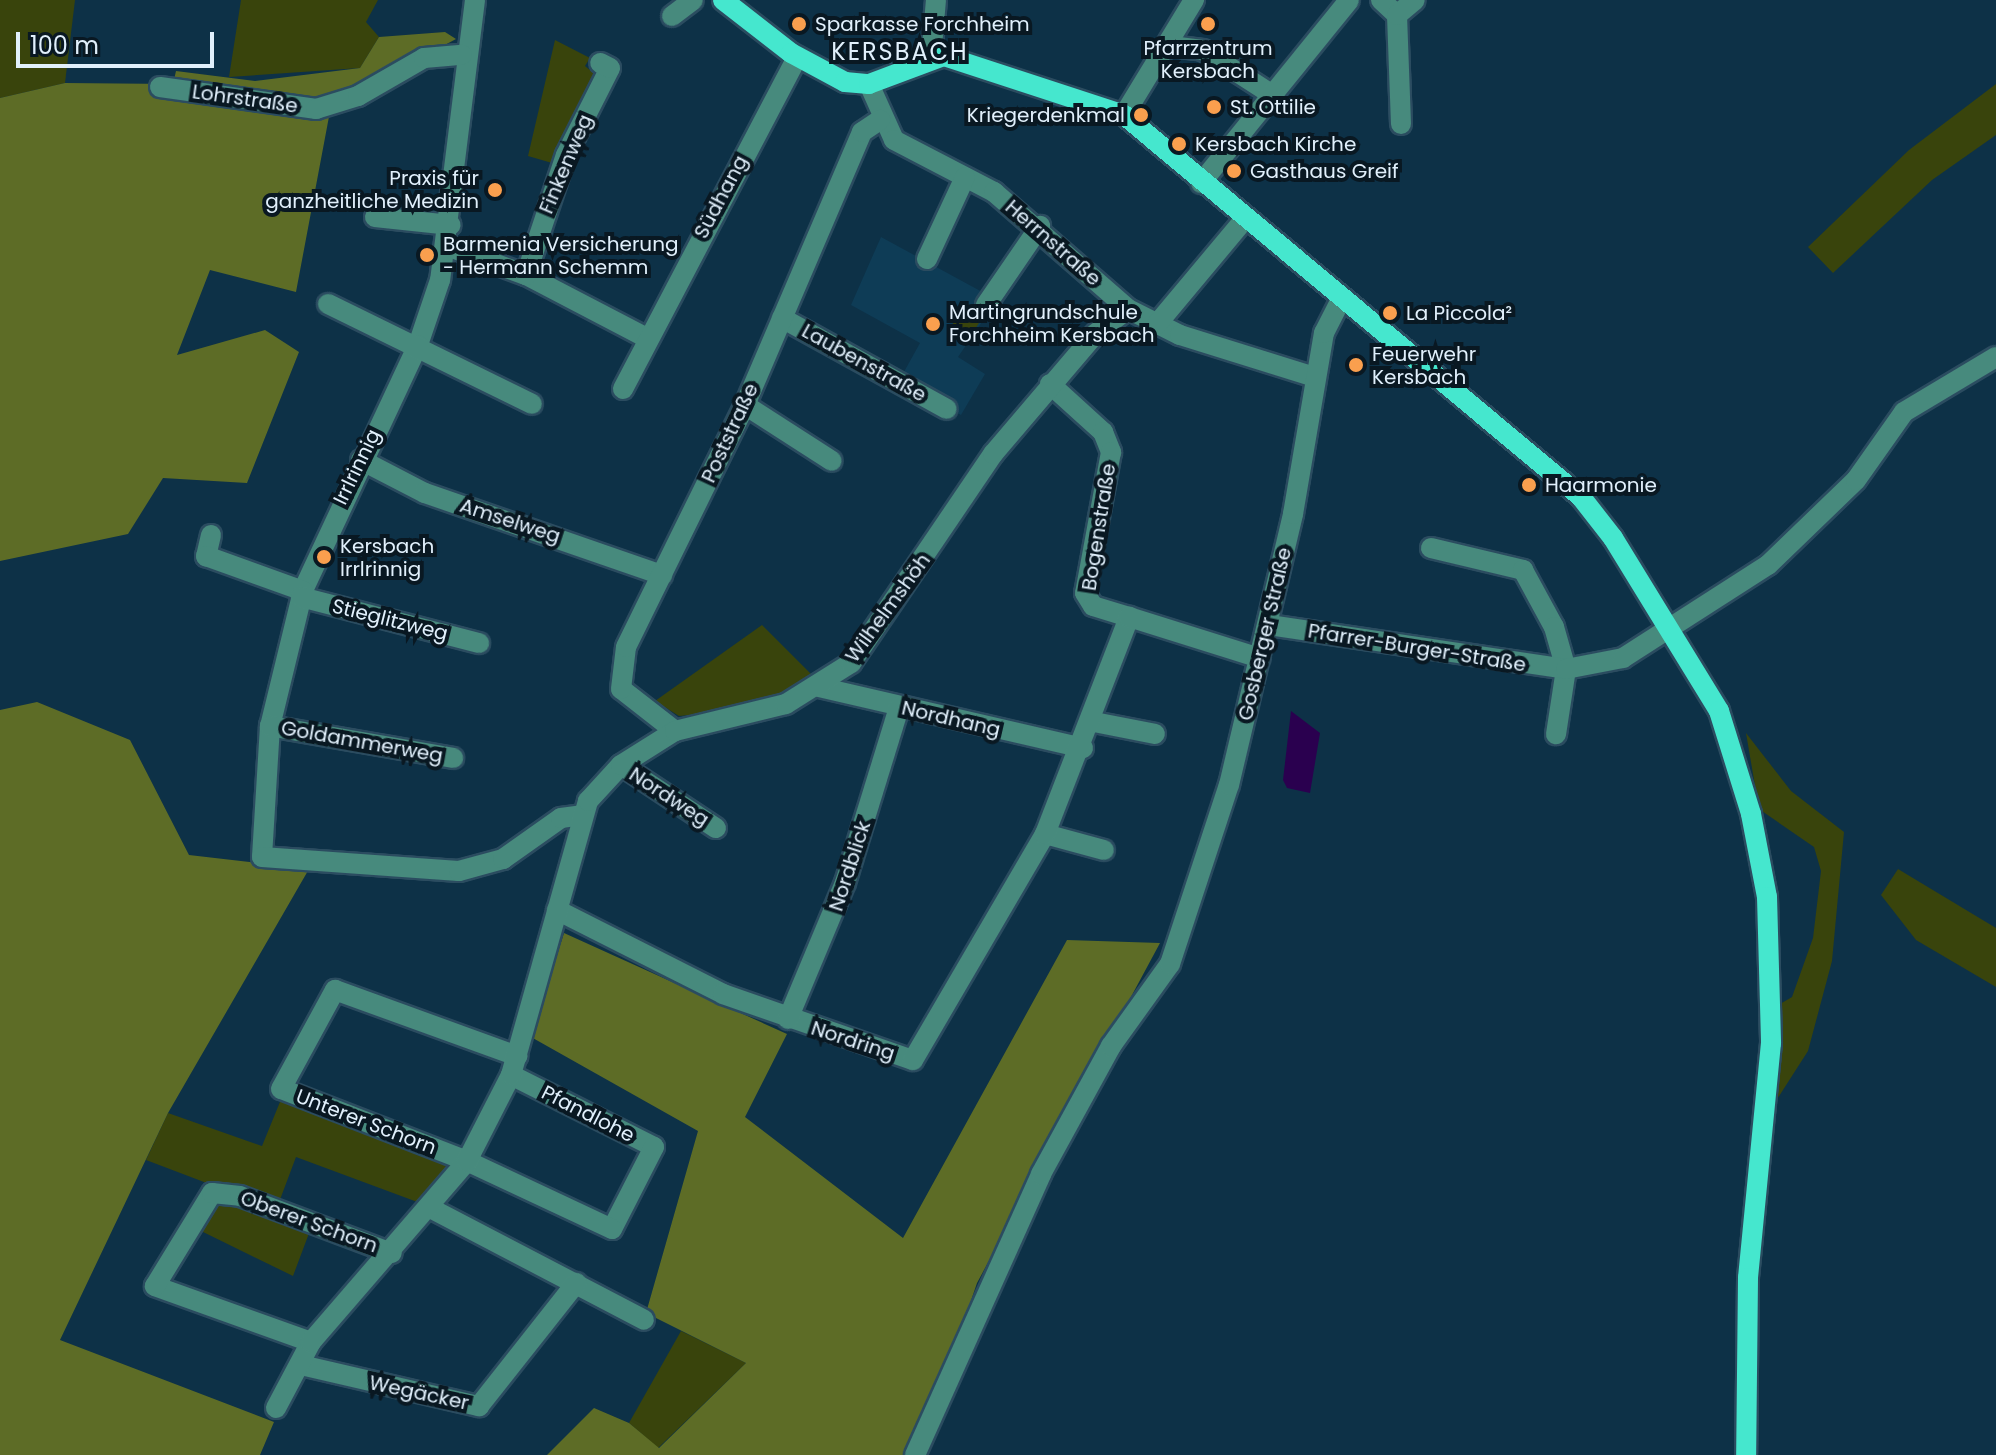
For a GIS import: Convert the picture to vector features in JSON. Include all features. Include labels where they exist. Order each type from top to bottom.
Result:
[{"type":"main road","points":[[723,0],[797,57],[845,82],[869,84],[931,58],[990,65],[1124,115],[1244,220],[1581,497],[1667,622],[1719,711],[1751,814],[1767,897],[1771,1043],[1748,1278],[1746,1455]]},
{"type":"street","name":"Irrlrinnig","points":[[475,0],[462,55],[447,246],[418,345],[361,460],[302,594],[270,726],[262,857],[459,871],[503,859],[561,818],[582,815]]},
{"type":"street","points":[[672,16],[693,0]]},
{"type":"street","points":[[931,58],[936,0]]},
{"type":"street","points":[[1124,115],[1171,46],[1194,0]]},
{"type":"street","points":[[1201,183],[1349,0]]},
{"type":"street","points":[[1381,0],[1397,15],[1401,124]]},
{"type":"street","points":[[1397,15],[1415,0]]},
{"type":"street","points":[[1171,46],[1203,50],[1274,96]]},
{"type":"street","name":"Lohrstraße","points":[[160,87],[316,109],[358,96],[424,58],[462,55]]},
{"type":"street","name":"Südhang","points":[[623,389],[647,338],[797,57]]},
{"type":"street","name":"Finkenweg","points":[[526,275],[566,155],[610,68],[600,63]]},
{"type":"street","name":"Herrnstraße","points":[[869,84],[880,120],[894,140],[965,177],[1040,226],[1128,309],[1157,324],[1315,377]]},
{"type":"street","name":"Poststraße","points":[[675,731],[626,696],[617,679],[662,575],[745,405],[862,132],[880,120]]},
{"type":"street","points":[[927,259],[965,177]]},
{"type":"street","points":[[375,217],[451,225]]},
{"type":"street","points":[[1157,324],[1244,220]]},
{"type":"street","points":[[986,305],[1040,226]]},
{"type":"street","points":[[447,246],[526,275],[647,338]]},
{"type":"street","name":"Gosberger Straße","points":[[915,1455],[1041,1174],[1111,1046],[1170,964],[1229,785],[1269,625],[1315,377],[1341,300]]},
{"type":"street","points":[[328,304],[418,345],[532,404]]},
{"type":"street","name":"Wilhelmshöh","points":[[582,815],[621,765],[675,731],[786,704],[819,687],[851,663],[885,619],[993,454],[1050,384],[1128,309]]},
{"type":"street","name":"Laubenstraße","points":[[782,318],[947,409]]},
{"type":"street","name":"Pfarrer-Burger-Straße","points":[[1269,625],[1566,669],[1623,658],[1667,622],[1786,550],[1856,480],[1904,412],[1996,357]]},
{"type":"street","name":"Bogenstraße","points":[[1050,384],[1103,432],[1111,452],[1085,593],[1093,606],[1129,617]]},
{"type":"street","points":[[745,405],[832,461]]},
{"type":"street","name":"Amselweg","points":[[361,460],[425,493],[662,575]]},
{"type":"street","points":[[211,535],[206,556],[302,594]]},
{"type":"street","points":[[1431,548],[1523,570],[1554,627],[1566,669],[1556,734]]},
{"type":"street","name":"Stieglitzweg","points":[[302,594],[479,643]]},
{"type":"street","points":[[1129,617],[1260,658]]},
{"type":"street","name":"Nordring","points":[[557,910],[788,1019],[913,1060],[1045,834],[1094,722],[1129,617]]},
{"type":"street","name":"Nordhang","points":[[819,687],[899,708],[1083,748]]},
{"type":"street","name":"Nordblick","points":[[788,1019],[845,883],[899,708]]},
{"type":"street","points":[[1094,722],[1155,734]]},
{"type":"street","name":"Goldammerweg","points":[[270,726],[453,758]]},
{"type":"street","name":"Nordweg","points":[[621,765],[716,828]]},
{"type":"street","points":[[276,1408],[311,1342],[432,1209],[467,1161],[514,1066],[582,815]]},
{"type":"street","points":[[1045,834],[1104,850]]},
{"type":"street","name":"Unterer Schorn","points":[[467,1161],[281,1089],[335,990],[514,1066]]},
{"type":"street","name":"Pfandlohe","points":[[467,1161],[612,1229],[654,1147],[514,1066]]},
{"type":"street","name":"Oberer Schorn","points":[[311,1342],[155,1286],[212,1193],[240,1196],[392,1253]]},
{"type":"street","points":[[432,1209],[644,1320]]},
{"type":"street","name":"Wegäcker","points":[[301,1365],[479,1406],[576,1283]]},
{"type":"shaded area","name":"Martingrundschule Forchheim Kersbach","points":[[881,237],[997,300],[958,357],[985,374],[961,415],[900,379],[920,343],[851,305]]},
{"type":"shaded area","points":[[1291,711],[1320,733],[1310,793],[1287,788],[1283,780]]},
{"type":"green space","points":[[0,0],[75,0],[65,83],[0,98]]},
{"type":"green space","points":[[241,0],[378,0],[366,22],[379,37],[360,68],[229,77]]},
{"type":"green space","points":[[445,32],[456,39],[331,106],[296,292],[210,270],[177,355],[265,330],[299,352],[247,483],[163,478],[128,534],[0,561],[0,98],[65,83],[173,84],[176,71],[255,81],[360,68],[379,37]]},
{"type":"green space","points":[[555,40],[590,58],[585,66],[596,75],[552,163],[528,156]]},
{"type":"green space","points":[[1996,84],[1996,135],[1932,180],[1833,273],[1808,247],[1909,150]]},
{"type":"green space","points":[[966,303],[984,315],[965,345],[947,333]]},
{"type":"green space","points":[[762,625],[815,678],[775,700],[721,712],[679,716],[655,701]]},
{"type":"green space","points":[[37,702],[130,740],[189,855],[309,869],[168,1113],[60,1340],[274,1422],[260,1455],[0,1455],[0,710]]},
{"type":"green space","points":[[1746,733],[1791,791],[1844,832],[1832,961],[1808,1051],[1772,1107],[1780,1004],[1792,997],[1813,938],[1821,871],[1814,847],[1759,809]]},
{"type":"green space","points":[[1898,869],[1996,928],[1996,987],[1916,940],[1881,895]]},
{"type":"green space","points":[[564,933],[787,1034],[745,1117],[903,1238],[1067,940],[1160,943],[977,1283],[919,1455],[547,1455],[594,1408],[629,1423],[659,1448],[746,1363],[646,1313],[698,1131],[531,1037]]},
{"type":"green space","points":[[282,1097],[454,1161],[420,1203],[296,1157],[275,1213],[311,1228],[293,1276],[197,1229],[225,1190],[146,1160],[168,1113],[262,1146]]},
{"type":"green space","points":[[681,1331],[746,1363],[658,1448],[629,1423]]},
{"type":"place","name":"Sparkasse Forchheim","points":[[799,24]]},
{"type":"place","name":"Pfarrzentrum Kersbach","points":[[1208,24]]},
{"type":"place","name":"St. Ottilie","points":[[1214,107]]},
{"type":"place","name":"Kriegerdenkmal","points":[[1141,115]]},
{"type":"place","name":"Kersbach Kirche","points":[[1179,144]]},
{"type":"place","name":"Gasthaus Greif","points":[[1234,171]]},
{"type":"place","name":"Praxis für ganzheitliche Medizin","points":[[495,190]]},
{"type":"place","name":"Barmenia Versicherung - Hermann Schemm","points":[[427,255]]},
{"type":"place","name":"La Piccola²","points":[[1390,313]]},
{"type":"place","name":"Martingrundschule Forchheim Kersbach","points":[[933,324]]},
{"type":"place","name":"Feuerwehr Kersbach","points":[[1356,365]]},
{"type":"place","name":"Haarmonie","points":[[1529,485]]},
{"type":"place","name":"Kersbach Irrlrinnig","points":[[324,557]]},
{"type":"district","name":"KERSBACH","points":[[900,52]]}]
